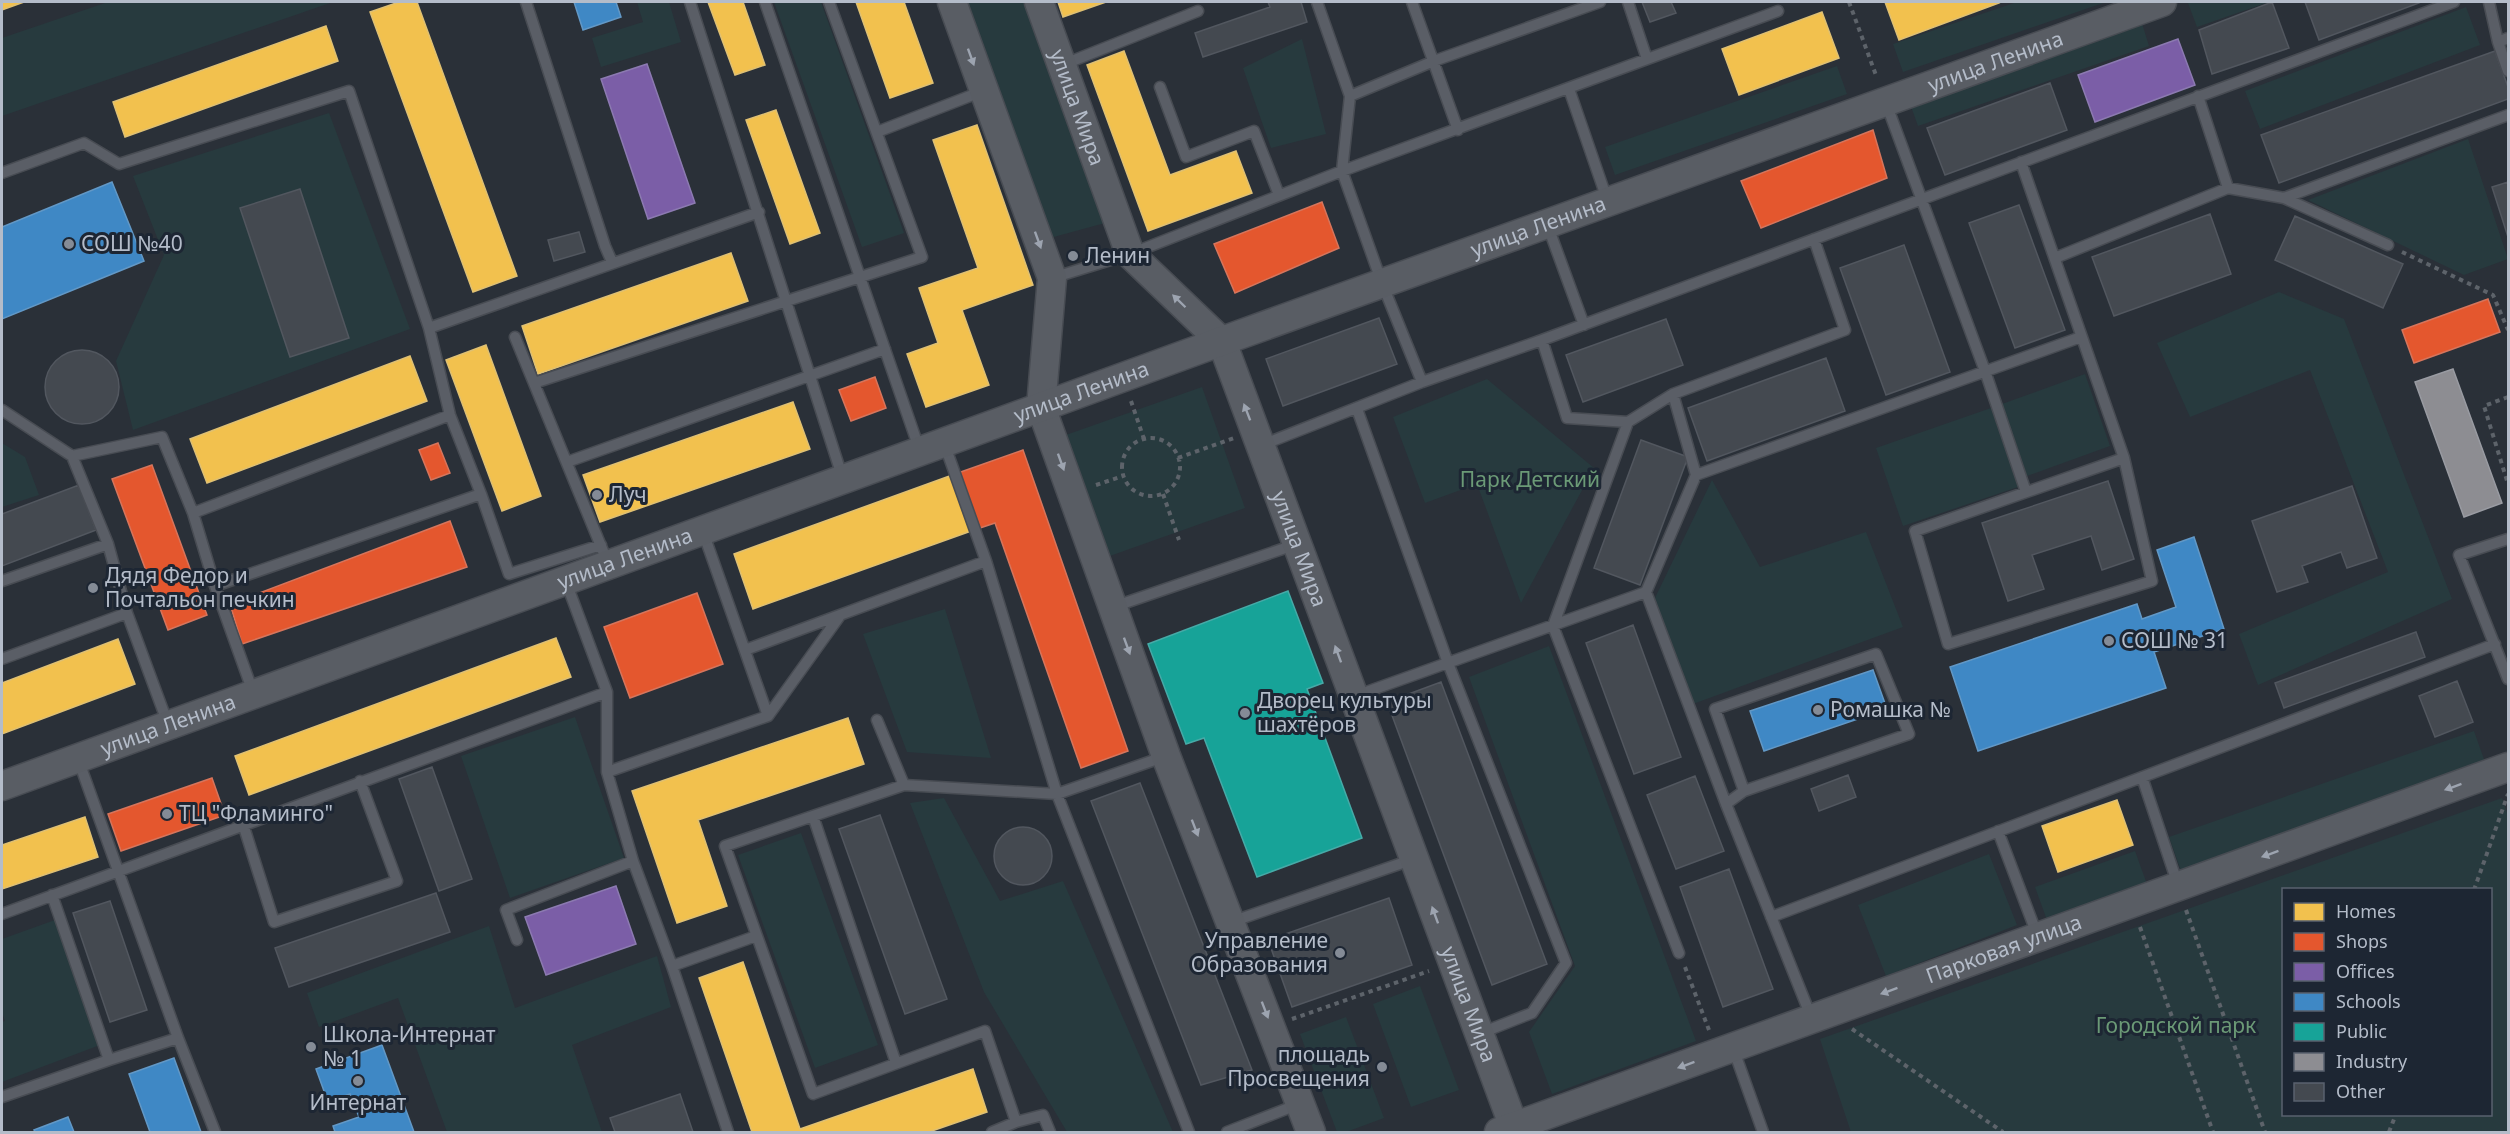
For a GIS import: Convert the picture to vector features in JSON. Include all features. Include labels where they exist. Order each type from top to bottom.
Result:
[{"type":"main road","points":[[952,2],[1052,278],[1041,407],[1166,756],[1232,922],[1311,1132]]},
{"type":"main road","name":"улица Мира","points":[[1039,2],[1130,254],[1222,342],[1480,1034],[1507,1130]]},
{"type":"main road","name":"улица Ленина","points":[[2,786],[168,724],[254,695],[514,586],[565,581],[605,555],[702,531],[2160,2]]},
{"type":"main road","name":"Парковая улица","points":[[1507,1130],[2508,767]]},
{"type":"lane","points":[[526,2],[612,262]]},
{"type":"lane","points":[[690,2],[843,480]]},
{"type":"lane","points":[[765,2],[885,349],[986,561],[1057,794],[1189,1132]]},
{"type":"lane","points":[[534,383],[922,257],[829,2]]},
{"type":"lane","points":[[1318,2],[1350,96],[1342,171],[1382,284],[1422,382]]},
{"type":"lane","points":[[1412,2],[1458,130]]},
{"type":"lane","points":[[1350,96],[1434,61],[1600,2]]},
{"type":"lane","points":[[1628,2],[1647,59]]},
{"type":"lane","points":[[1257,438],[1358,409],[1422,382],[1584,325],[2448,2]]},
{"type":"lane","points":[[2489,2],[2503,40],[2508,70]]},
{"type":"lane","points":[[1062,65],[1198,11]]},
{"type":"lane","points":[[1052,278],[1130,254],[1342,171],[1778,11]]},
{"type":"lane","points":[[1160,87],[1186,157],[1254,131],[1279,195]]},
{"type":"lane","points":[[1569,88],[1608,202]]},
{"type":"lane","points":[[2,173],[84,143],[119,164],[349,91],[429,328],[450,415],[514,586],[605,555],[515,337]]},
{"type":"lane","points":[[877,132],[984,91]]},
{"type":"lane","points":[[2198,96],[2228,188]]},
{"type":"lane","points":[[1885,102],[1985,371],[2026,492]]},
{"type":"lane","points":[[2284,198],[2508,115]]},
{"type":"lane","points":[[2021,162],[2124,458],[2152,581],[1948,644],[1916,531],[2124,458]]},
{"type":"lane","points":[[2055,258],[2228,188],[2284,198],[2388,245]]},
{"type":"lane","points":[[429,328],[759,212]]},
{"type":"lane","points":[[1547,224],[1584,325]]},
{"type":"lane","points":[[1542,340],[1567,418],[1628,422],[1673,394],[1845,330],[1814,239]]},
{"type":"lane","points":[[1696,475],[2081,337]]},
{"type":"lane","points":[[567,462],[809,374],[885,349]]},
{"type":"lane","points":[[1673,394],[1696,475],[1646,592],[1771,917],[1820,1016]]},
{"type":"lane","points":[[1358,409],[1448,663],[1566,963],[1532,1013],[1480,1034]]},
{"type":"lane","points":[[2,410],[72,456],[108,544],[127,613],[168,724]]},
{"type":"lane","points":[[193,513],[450,415]]},
{"type":"lane","points":[[1628,422],[1553,626],[1679,953]]},
{"type":"lane","points":[[72,456],[162,437],[193,513],[215,586],[254,695]]},
{"type":"lane","points":[[215,586],[481,494]]},
{"type":"lane","points":[[702,531],[768,716]]},
{"type":"lane","points":[[2508,539],[2459,555],[2508,679]]},
{"type":"lane","points":[[2,581],[108,544]]},
{"type":"lane","points":[[1113,608],[1297,544]]},
{"type":"lane","points":[[745,650],[986,561]]},
{"type":"lane","points":[[565,581],[607,692],[607,772],[633,861],[672,966],[728,1132]]},
{"type":"lane","points":[[1354,697],[1646,592]]},
{"type":"lane","points":[[2,659],[127,613]]},
{"type":"lane","points":[[607,772],[768,716],[839,617]]},
{"type":"lane","points":[[1771,917],[2495,645]]},
{"type":"lane","points":[[1726,804],[1744,791],[1910,734],[1876,654],[1715,708],[1744,791]]},
{"type":"lane","points":[[2,914],[607,692]]},
{"type":"lane","points":[[877,720],[904,785]]},
{"type":"lane","points":[[1016,1122],[985,1031],[813,1094],[724,846],[904,785],[1057,794],[1166,756]]},
{"type":"lane","points":[[78,759],[178,1038],[215,1132]]},
{"type":"lane","points":[[2142,777],[2178,887]]},
{"type":"lane","points":[[243,824],[274,922],[397,881],[360,781]]},
{"type":"lane","points":[[813,816],[896,1063]]},
{"type":"lane","points":[[1998,831],[2038,937]]},
{"type":"lane","points":[[1232,922],[1414,859]]},
{"type":"lane","points":[[517,940],[506,910],[633,861]]},
{"type":"lane","points":[[52,895],[109,1060]]},
{"type":"lane","points":[[672,966],[756,936]]},
{"type":"lane","points":[[2,1097],[178,1038]]},
{"type":"lane","points":[[1725,1051],[1763,1132]]},
{"type":"lane","points":[[1227,1132],[1300,1103]]},
{"type":"lane","points":[[992,1132],[1043,1114],[1050,1132]]},
{"type":"path","points":[[1849,2],[1885,102]]},
{"type":"path","points":[[2388,245],[2493,295],[2508,330]]},
{"type":"path","points":[[1123,377],[1144,439]]},
{"type":"path","points":[[2508,397],[2484,406],[2508,484]]},
{"type":"path","points":[[1178,458],[1257,438]]},
{"type":"path","points":[[1144,439],[1162,441],[1174,451],[1178,458],[1180,468],[1178,478],[1163,494],[1150,496],[1140,494],[1127,484],[1123,476],[1122,466],[1127,450],[1144,439]]},
{"type":"path","points":[[1163,494],[1179,540]]},
{"type":"path","points":[[2475,888],[2508,792]]},
{"type":"path","points":[[2178,887],[2265,1132]]},
{"type":"path","points":[[2132,903],[2213,1132]]},
{"type":"path","points":[[1679,953],[1725,1051]]},
{"type":"path","points":[[1271,1027],[1453,962]]},
{"type":"path","points":[[1820,1016],[2002,1132]]},
{"type":"path","points":[[2389,1132],[2395,1116]]},
{"type":"green space","points":[[108,2],[330,3],[2,116],[2,38]]},
{"type":"green space","points":[[637,2],[669,2],[681,42],[601,67],[592,38],[643,22]]},
{"type":"green space","points":[[774,2],[821,2],[904,233],[862,247]]},
{"type":"green space","points":[[966,2],[1026,2],[1105,223],[1050,238]]},
{"type":"green space","points":[[2017,2],[2106,2],[1903,72],[1893,44]]},
{"type":"green space","points":[[2269,2],[2197,27],[2188,3]]},
{"type":"green space","points":[[2466,7],[2480,45],[2260,129],[2245,91]]},
{"type":"green space","points":[[2140,17],[2149,46],[1918,126],[1908,98]]},
{"type":"green space","points":[[1302,39],[1326,134],[1271,148],[1243,68]]},
{"type":"green space","points":[[1837,66],[1847,94],[1615,175],[1605,147]]},
{"type":"green space","points":[[329,113],[410,329],[133,430],[116,361],[164,255],[133,176]]},
{"type":"green space","points":[[2468,139],[2508,259],[2464,275],[2308,200]]},
{"type":"green space","points":[[2279,292],[2344,319],[2452,599],[2258,685],[2239,634],[2388,572],[2310,370],[2190,417],[2157,343]]},
{"type":"green space","points":[[2085,374],[2110,446],[2027,476],[2002,404]]},
{"type":"green space","name":"Парк Детский","points":[[1487,379],[1594,468],[1521,603],[1477,484],[1425,503],[1393,417]]},
{"type":"green space","points":[[1202,387],[1245,508],[1107,557],[1063,436]]},
{"type":"green space","points":[[1991,408],[2018,487],[1903,526],[1876,448]]},
{"type":"green space","points":[[2,443],[25,457],[39,495],[2,507]]},
{"type":"green space","points":[[1712,480],[1760,567],[1866,532],[1903,627],[1693,704],[1655,598]]},
{"type":"green space","points":[[945,609],[991,758],[907,752],[863,634]]},
{"type":"green space","points":[[1549,646],[1696,1041],[1552,1094],[1529,1032],[1575,966],[1469,677]]},
{"type":"green space","points":[[575,717],[624,858],[510,898],[461,756]]},
{"type":"green space","points":[[2474,731],[2486,765],[2181,871],[2169,837]]},
{"type":"green space","points":[[944,798],[1000,901],[1063,881],[1173,1132],[1067,1132],[984,992],[910,803]]},
{"type":"green space","name":"Городской парк","points":[[2502,798],[2508,816],[2508,1132],[1851,1132],[1820,1039]]},
{"type":"green space","points":[[801,833],[878,1045],[815,1068],[738,855]]},
{"type":"green space","points":[[2135,851],[2148,887],[2048,923],[2035,887]]},
{"type":"green space","points":[[1989,854],[2017,925],[1886,976],[1858,905]]},
{"type":"green space","points":[[55,920],[100,1045],[2,1082],[2,1022],[5,1021],[2,1012],[2,939]]},
{"type":"green space","points":[[489,926],[515,1008],[657,956],[671,1007],[572,1045],[602,1132],[447,1132],[398,998],[319,1027],[307,993]]},
{"type":"green space","points":[[1420,986],[1459,1090],[1411,1107],[1373,1004]]},
{"type":"green space","points":[[1346,1017],[1384,1118],[1346,1132],[1337,1132],[1300,1034]]},
{"type":"building: Homes","points":[[2,2],[24,2],[2,10]]},
{"type":"building: Homes","points":[[399,2],[417,2],[517,276],[473,292],[370,12]]},
{"type":"building: Homes","points":[[708,2],[743,2],[765,65],[735,75]]},
{"type":"building: Homes","points":[[856,2],[904,2],[933,83],[890,98]]},
{"type":"building: Homes","points":[[1058,2],[1106,2],[1063,17]]},
{"type":"building: Homes","points":[[1885,2],[1998,2],[1999,3],[1899,40]]},
{"type":"building: Homes","points":[[1822,12],[1839,58],[1739,95],[1722,49]]},
{"type":"building: Homes","points":[[326,26],[338,61],[125,137],[113,102]]},
{"type":"building: Homes","points":[[1124,51],[1170,175],[1236,151],[1252,193],[1148,231],[1087,65]]},
{"type":"building: Homes","points":[[776,110],[820,233],[790,244],[746,120]]},
{"type":"building: Homes","points":[[977,125],[1033,285],[962,310],[989,385],[926,407],[907,354],[938,343],[919,288],[978,268],[933,140]]},
{"type":"building: Homes","points":[[731,253],[748,301],[538,374],[522,326]]},
{"type":"building: Homes","points":[[486,345],[541,496],[502,511],[446,360]]},
{"type":"building: Homes","points":[[410,356],[427,401],[207,483],[190,439]]},
{"type":"building: Homes","points":[[793,402],[810,449],[600,522],[583,475]]},
{"type":"building: Homes","points":[[955,474],[974,530],[753,609],[734,554]]},
{"type":"building: Homes","points":[[556,638],[571,677],[249,795],[235,756]]},
{"type":"building: Homes","points":[[118,639],[135,684],[2,734],[2,683]]},
{"type":"building: Homes","points":[[848,718],[864,764],[698,820],[727,906],[677,923],[632,791]]},
{"type":"building: Homes","points":[[2117,800],[2133,845],[2058,872],[2042,826]]},
{"type":"building: Homes","points":[[85,817],[98,857],[2,889],[2,845]]},
{"type":"building: Homes","points":[[743,962],[800,1129],[973,1069],[987,1112],[929,1132],[752,1132],[699,978]]},
{"type":"building: Shops","points":[[1873,130],[1887,178],[1761,228],[1741,181]]},
{"type":"building: Shops","points":[[1322,202],[1339,248],[1235,293],[1214,244]]},
{"type":"building: Shops","points":[[2488,299],[2500,332],[2414,363],[2402,330]]},
{"type":"building: Shops","points":[[875,377],[886,408],[851,421],[839,390]]},
{"type":"building: Shops","points":[[438,443],[450,473],[431,480],[419,450]]},
{"type":"building: Shops","points":[[1023,450],[1128,751],[1081,768],[995,523],[974,530],[955,474]]},
{"type":"building: Shops","points":[[152,465],[207,615],[168,630],[112,479]]},
{"type":"building: Shops","points":[[450,521],[467,567],[242,644],[230,604]]},
{"type":"building: Shops","points":[[697,593],[723,664],[630,698],[604,627]]},
{"type":"building: Shops","name":"ТЦ \"Фламинго\"","points":[[212,778],[225,815],[121,851],[108,814]]},
{"type":"building: Offices","points":[[2178,39],[2195,85],[2095,122],[2078,75]]},
{"type":"building: Offices","points":[[647,64],[695,203],[648,219],[601,79]]},
{"type":"building: Offices","points":[[616,886],[636,944],[546,975],[525,917]]},
{"type":"building: Schools","points":[[574,2],[616,2],[621,17],[583,30]]},
{"type":"building: Schools","name":"СОШ №40","points":[[112,182],[144,261],[2,319],[2,227]]},
{"type":"building: Schools","name":"СОШ № 31","points":[[2194,537],[2224,629],[2154,652],[2166,688],[1978,751],[1950,667],[2137,604],[2142,619],[2176,607],[2157,550]]},
{"type":"building: Schools","name":"Ромашка №","points":[[1873,670],[1887,709],[1764,751],[1750,711]]},
{"type":"building: Schools","name":"Интернат","points":[[382,1045],[414,1132],[335,1132],[333,1126],[359,1117],[350,1094],[328,1102],[316,1069]]},
{"type":"building: Schools","points":[[174,1058],[201,1132],[150,1132],[129,1074]]},
{"type":"building: Schools","points":[[68,1117],[74,1132],[35,1132],[34,1130]]},
{"type":"building: Public","name":"Дворец культуры шахтёров","points":[[1288,591],[1323,683],[1307,689],[1362,838],[1257,877],[1204,738],[1186,744],[1148,644]]},
{"type":"building: Industry","points":[[2453,369],[2502,503],[2464,517],[2415,382]]},
{"type":"building: Other","points":[[1268,2],[1301,2],[1307,22],[1203,57],[1195,33],[1270,7]]},
{"type":"building: Other","points":[[1642,2],[1671,2],[1676,13],[1650,22]]},
{"type":"building: Other","points":[[2272,2],[2289,48],[2212,74],[2199,30]]},
{"type":"building: Other","points":[[2305,2],[2418,2],[2419,3],[2319,40]]},
{"type":"building: Other","points":[[2495,51],[2508,87],[2508,99],[2279,183],[2261,135]]},
{"type":"building: Other","points":[[2050,83],[2067,130],[1945,175],[1927,128]]},
{"type":"building: Other","points":[[2508,182],[2508,237],[2492,187]]},
{"type":"building: Other","points":[[300,189],[349,338],[290,357],[240,208]]},
{"type":"building: Other","points":[[2019,205],[2065,330],[2015,348],[1969,223]]},
{"type":"building: Other","points":[[2210,214],[2231,274],[2114,316],[2092,257]]},
{"type":"building: Other","points":[[2295,216],[2403,264],[2383,308],[2275,260]]},
{"type":"building: Other","points":[[579,232],[585,252],[554,261],[548,240]]},
{"type":"building: Other","points":[[1904,245],[1950,372],[1886,395],[1840,268]]},
{"type":"building: Other","points":[[1379,318],[1397,364],[1283,406],[1266,359]]},
{"type":"building: Other","points":[[1666,319],[1683,365],[1583,402],[1566,355]]},
{"type":"building: Other","points":[[82,350],[96,353],[108,361],[116,373],[119,387],[116,401],[108,413],[96,421],[82,424],[68,421],[56,413],[48,401],[45,387],[48,373],[56,361],[68,353]]},
{"type":"building: Other","points":[[1826,358],[1845,411],[1707,461],[1688,408]]},
{"type":"building: Other","points":[[1641,440],[1688,457],[1640,585],[1594,568]]},
{"type":"building: Other","points":[[2108,481],[2134,559],[2102,570],[2091,536],[2032,555],[2044,589],[2008,601],[1982,523]]},
{"type":"building: Other","points":[[79,485],[96,530],[2,566],[2,514]]},
{"type":"building: Other","points":[[2352,486],[2377,558],[2347,568],[2341,552],[2302,566],[2308,582],[2277,592],[2252,521]]},
{"type":"building: Other","points":[[1633,625],[1681,757],[1634,774],[1586,643]]},
{"type":"building: Other","points":[[2416,632],[2425,657],[2284,708],[2275,683]]},
{"type":"building: Other","points":[[2457,681],[2473,722],[2435,737],[2419,696]]},
{"type":"building: Other","points":[[1441,682],[1547,964],[1492,985],[1387,702]]},
{"type":"building: Other","points":[[432,767],[472,879],[439,891],[399,779]]},
{"type":"building: Other","points":[[1848,775],[1856,797],[1819,811],[1811,789]]},
{"type":"building: Other","points":[[1695,776],[1724,851],[1676,869],[1647,795]]},
{"type":"building: Other","points":[[1140,783],[1252,1070],[1201,1085],[1091,801]]},
{"type":"building: Other","points":[[880,815],[947,999],[905,1014],[839,829]]},
{"type":"building: Other","points":[[1017,827],[1029,827],[1044,835],[1052,850],[1052,862],[1044,877],[1029,885],[1017,885],[1002,877],[994,862],[994,850],[1002,835]]},
{"type":"building: Other","points":[[1729,869],[1773,989],[1723,1007],[1680,887]]},
{"type":"building: Other","points":[[436,893],[450,932],[289,987],[275,948]]},
{"type":"building: Other","name":"Управление Образования","points":[[1389,898],[1412,965],[1292,1007],[1268,940]]},
{"type":"building: Other","points":[[110,901],[147,1010],[110,1022],[73,913]]},
{"type":"building: Other","points":[[680,1094],[693,1132],[615,1132],[610,1118]]},
{"type":"place","name":"СОШ №40","points":[[69,244]]},
{"type":"place","name":"Ленин","points":[[1073,256]]},
{"type":"place","name":"Луч","points":[[597,495]]},
{"type":"place","name":"Дядя Федор и Почтальон печкин","points":[[93,588]]},
{"type":"place","name":"СОШ № 31","points":[[2109,641]]},
{"type":"place","name":"Ромашка №","points":[[1818,710]]},
{"type":"place","name":"Дворец культуры шахтёров","points":[[1245,713]]},
{"type":"place","name":"ТЦ \"Фламинго\"","points":[[167,814]]},
{"type":"place","name":"Управление Образования","points":[[1340,953]]},
{"type":"place","name":"Школа-Интернат № 1","points":[[311,1047]]},
{"type":"place","name":"площадь Просвещения","points":[[1382,1067]]},
{"type":"place","name":"Интернат","points":[[358,1081]]}]
